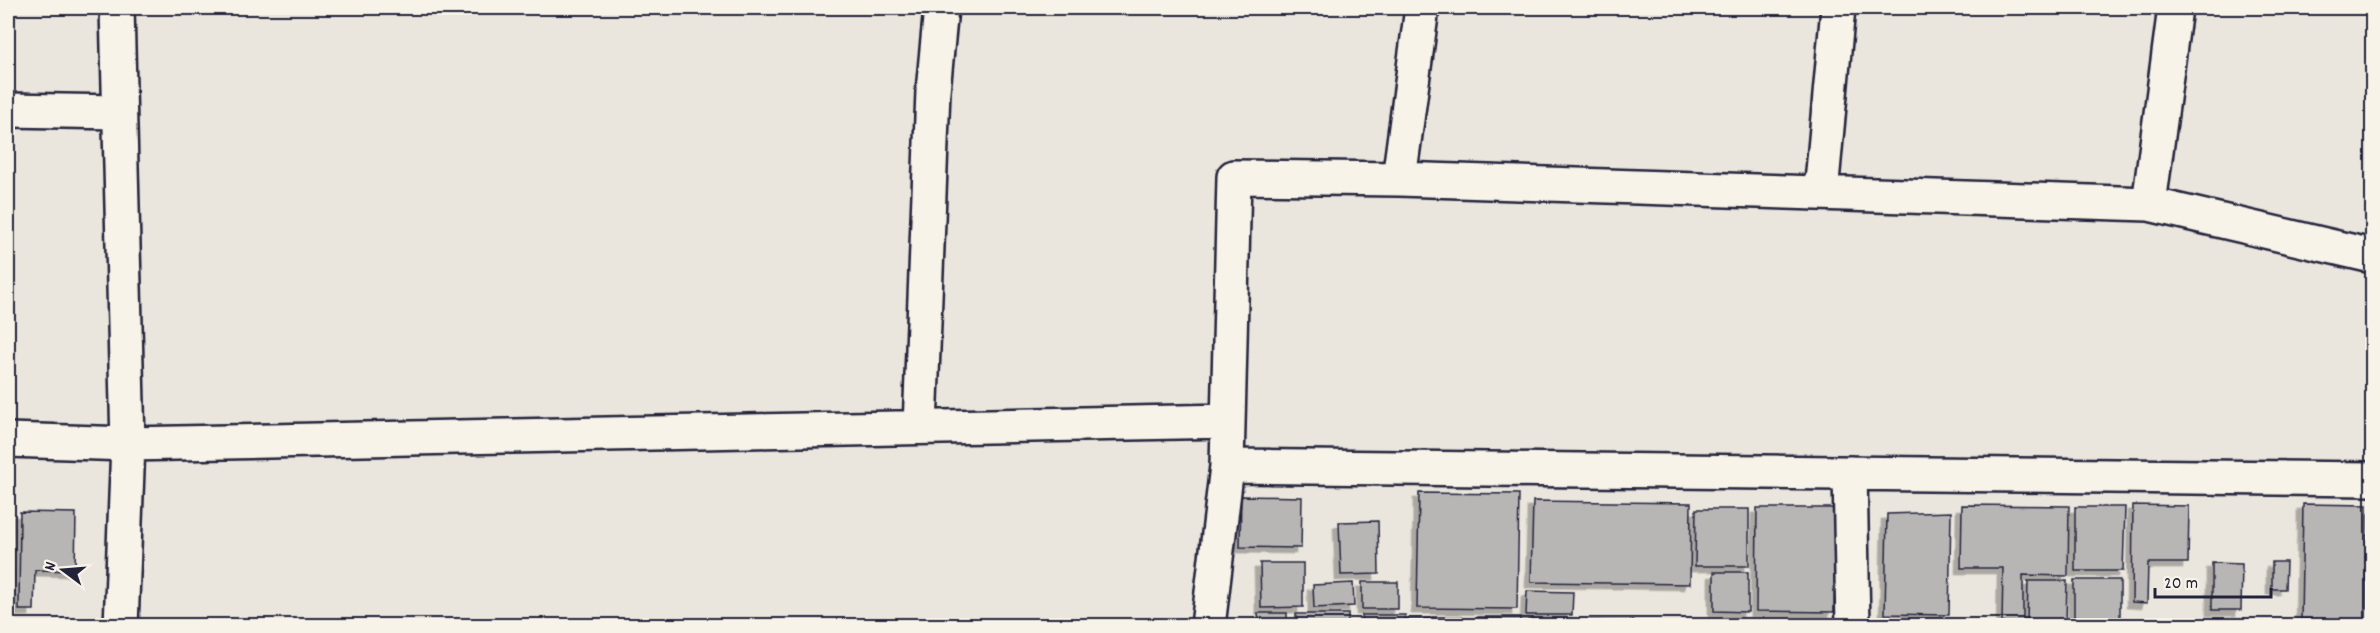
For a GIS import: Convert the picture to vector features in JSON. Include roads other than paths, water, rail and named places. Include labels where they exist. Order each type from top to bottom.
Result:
[{"type":"street","points":[[117,8],[128,444],[121,626]]},
{"type":"street","points":[[920,427],[933,91],[941,8]]},
{"type":"street","points":[[1399,179],[1422,8]]},
{"type":"street","points":[[1821,193],[1838,8]]},
{"type":"street","points":[[2149,204],[2175,8]]},
{"type":"street","points":[[8,110],[118,112]]},
{"type":"street","points":[[1208,626],[1227,466],[1234,177],[1399,179],[2149,204],[2373,256]]},
{"type":"street","points":[[8,441],[128,444],[1228,421]]},
{"type":"street","points":[[1227,466],[2373,479]]},
{"type":"street","points":[[1850,473],[1853,626]]}]
